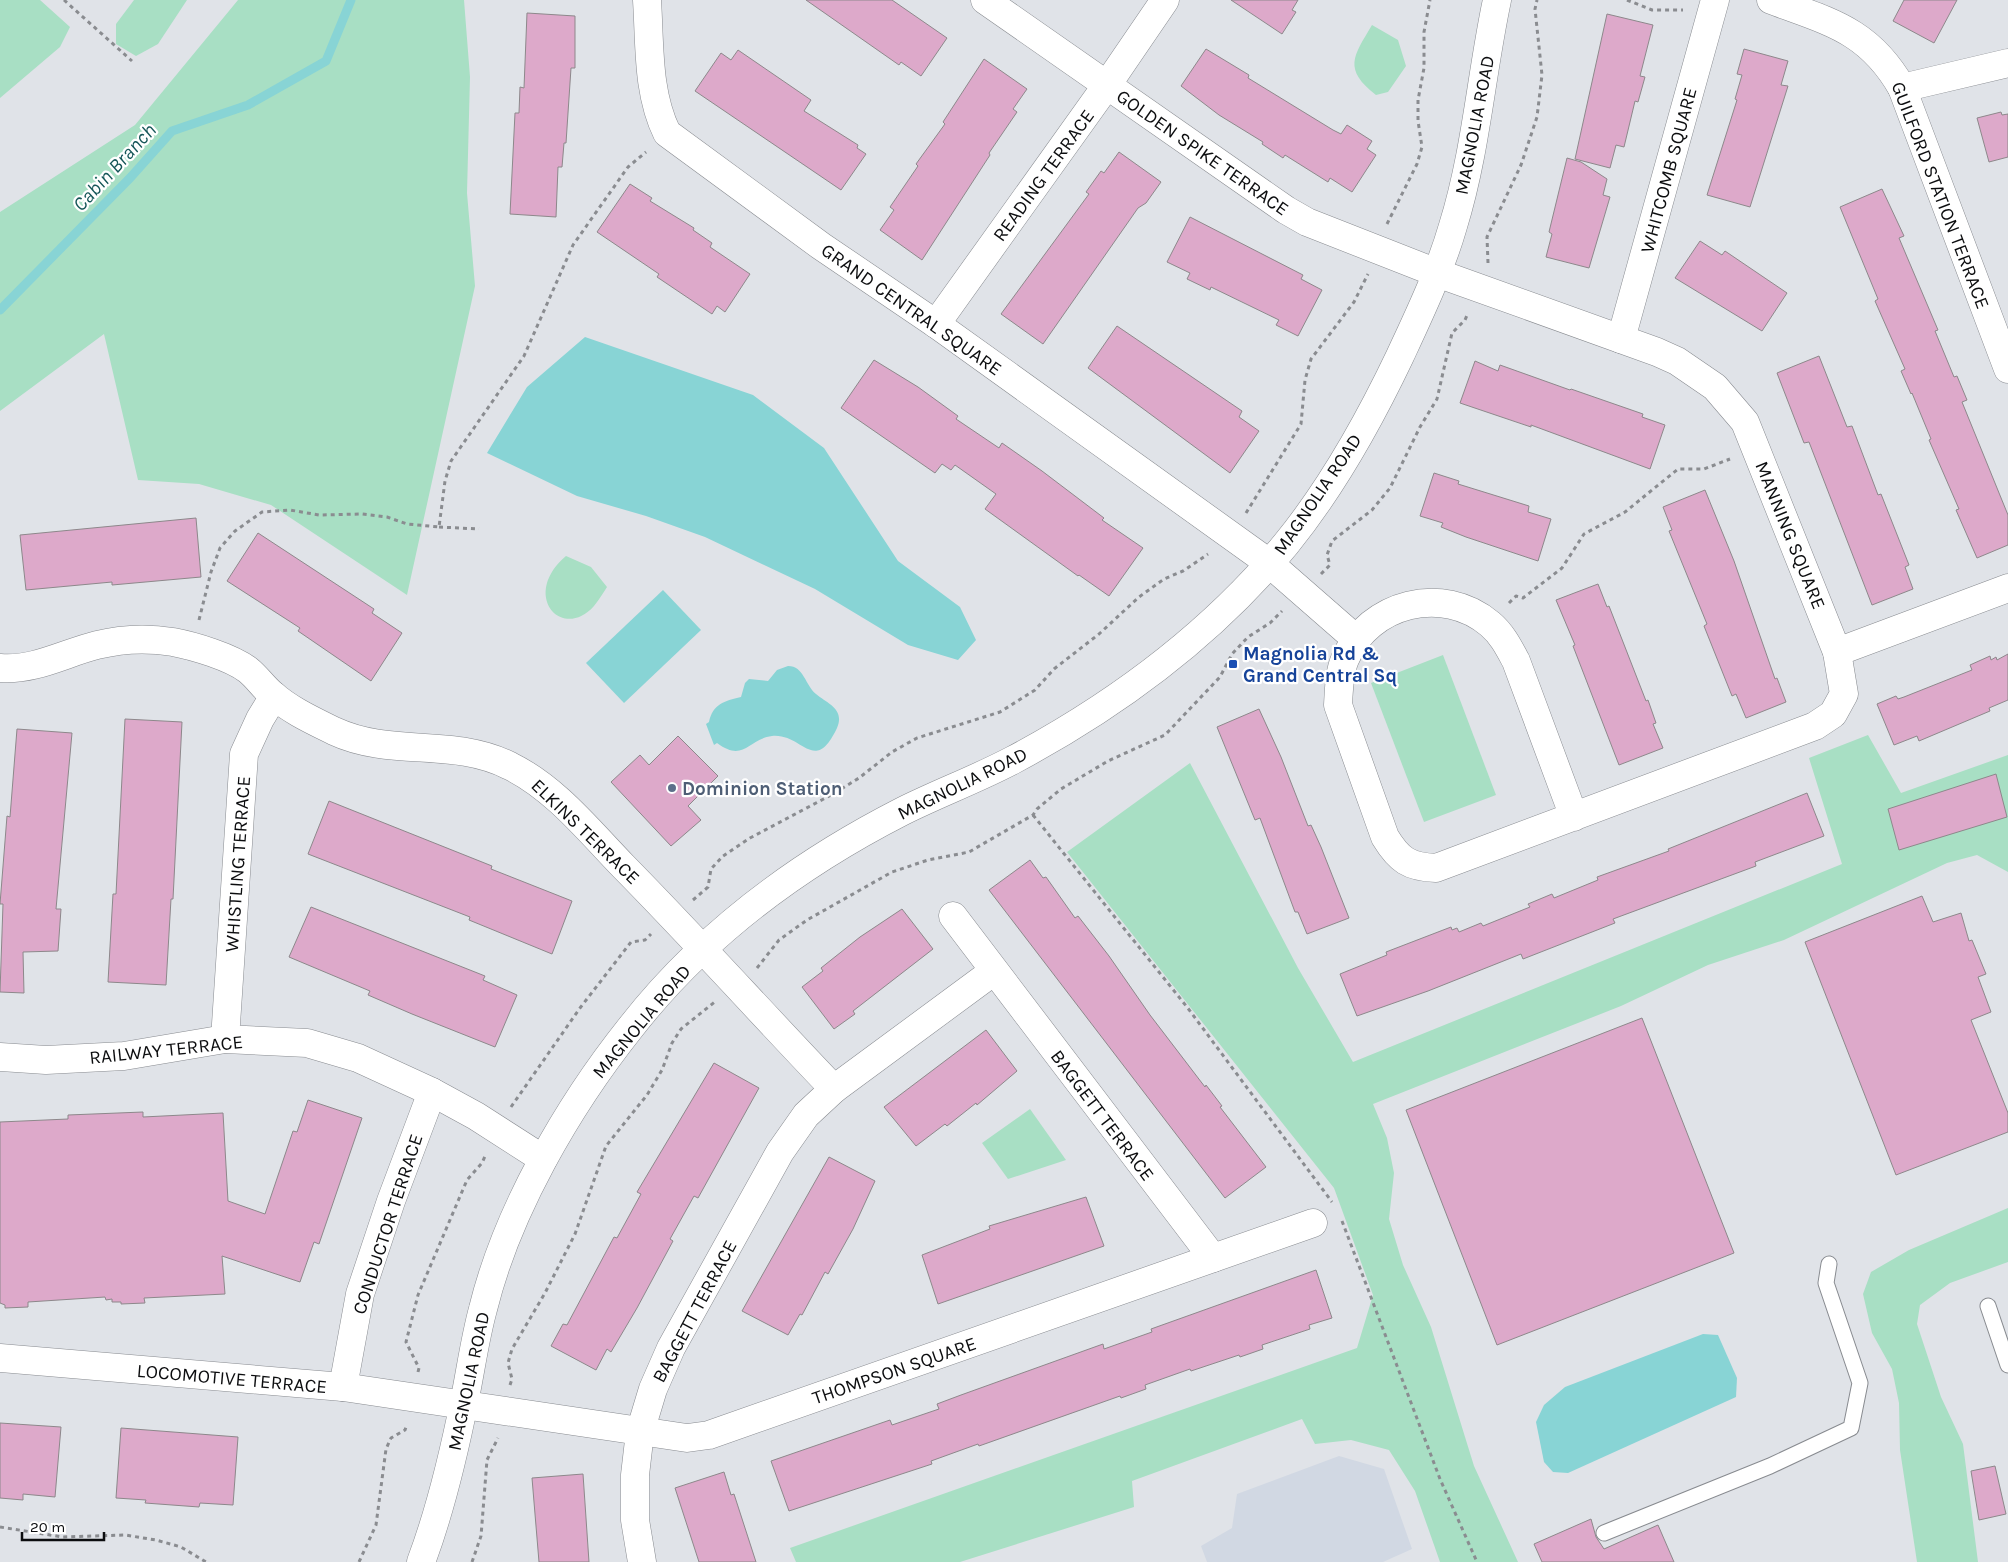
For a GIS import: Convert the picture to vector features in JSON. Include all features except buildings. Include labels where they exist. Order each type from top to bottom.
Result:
[{"type":"street","points":[[647,0],[653,92],[658,114],[667,133]]},
{"type":"street","name":"GOLDEN SPIKE TERRACE","points":[[985,0],[1286,210],[1307,222],[1437,273]]},
{"type":"street","name":"READING TERRACE","points":[[936,324],[1107,85],[1164,0]]},
{"type":"street","name":"MAGNOLIA ROAD","points":[[421,1562],[432,1533],[464,1405],[483,1307],[507,1237],[543,1159],[589,1083],[633,1024],[703,947],[779,886],[841,844],[906,809],[995,770],[1061,734],[1109,704],[1165,662],[1202,631],[1269,563],[1288,541],[1320,496],[1378,403],[1437,273],[1453,228],[1471,160],[1497,0]]},
{"type":"street","name":"WHITCOMB SQUARE","points":[[1621,339],[1715,0]]},
{"type":"street","name":"GUILFORD STATION TERRACE","points":[[1771,0],[1839,26],[1859,36],[1881,57],[1902,88],[2002,334],[2008,369]]},
{"type":"street","points":[[1902,88],[2008,63]]},
{"type":"street","name":"GRAND CENTRAL SQUARE","points":[[667,133],[821,246],[936,324],[1269,563]]},
{"type":"street","name":"MANNING SQUARE","points":[[1437,273],[1677,361],[1715,387],[1745,422],[1838,652],[1844,694],[1833,714],[1814,726],[1574,817],[1436,868],[1418,867],[1407,862],[1394,852],[1385,837],[1338,705],[1339,682],[1344,660],[1356,640],[1384,614],[1404,606],[1427,602],[1450,604],[1471,612],[1490,624],[1506,641],[1516,661],[1574,817]]},
{"type":"street","points":[[1269,563],[1356,640]]},
{"type":"street","points":[[1838,652],[2008,588]]},
{"type":"street","name":"ELKINS TERRACE","points":[[0,668],[30,666],[99,644],[137,640],[172,642],[216,655],[248,670],[274,696],[335,731],[365,743],[482,754],[509,765],[530,777],[568,809],[703,947]]},
{"type":"street","name":"WHISTLING TERRACE","points":[[225,1039],[244,754],[260,719],[274,696]]},
{"type":"street","name":"BAGGETT TERRACE","points":[[953,916],[1213,1258]]},
{"type":"street","points":[[703,947],[736,986],[834,1090]]},
{"type":"street","name":"BAGGETT TERRACE","points":[[642,1562],[635,1520],[635,1476],[640,1432],[653,1389],[671,1348],[780,1152],[806,1116],[834,1090],[994,970]]},
{"type":"street","name":"RAILWAY TERRACE","points":[[0,1057],[46,1060],[124,1056],[225,1039],[307,1043],[358,1058],[432,1092],[543,1159]]},
{"type":"street","name":"CONDUCTOR TERRACE","points":[[343,1387],[360,1294],[391,1201],[432,1092]]},
{"type":"street","name":"THOMPSON SQUARE","points":[[464,1405],[687,1438],[709,1435],[1313,1223]]},
{"type":"street","name":"LOCOMOTIVE TERRACE","points":[[0,1358],[343,1387],[464,1405]]},
{"type":"lane","points":[[1604,1533],[1752,1474],[1851,1428],[1860,1383],[1826,1283],[1829,1264]]},
{"type":"lane","points":[[1988,1306],[2008,1365]]},
{"type":"path","points":[[64,0],[132,61]]},
{"type":"path","points":[[359,1562],[376,1524],[386,1449],[391,1438],[405,1430],[413,1397],[419,1368],[406,1342],[418,1295],[467,1180],[482,1163],[496,1130],[574,1016],[631,942],[645,940],[674,918],[708,887],[711,868],[723,856],[750,838],[859,778],[892,752],[917,738],[1000,712],[1035,690],[1054,669],[1099,634],[1139,597],[1164,579],[1202,560],[1229,534],[1255,502],[1301,424],[1305,380],[1311,359],[1354,302],[1378,250],[1389,218],[1417,164],[1422,147],[1418,121],[1418,100],[1424,68],[1424,32],[1430,0]]},
{"type":"path","points":[[1627,0],[1652,10],[1682,11],[1685,5]]},
{"type":"path","points":[[439,527],[444,481],[451,461],[524,356],[574,246],[628,167],[667,133]]},
{"type":"path","points":[[1490,624],[1516,596],[1523,598],[1562,568],[1584,534],[1625,512],[1678,469],[1704,468],[1756,446]]},
{"type":"path","points":[[192,648],[211,572],[220,548],[235,531],[262,512],[290,510],[319,515],[362,514],[387,517],[406,524],[479,529]]},
{"type":"path","points":[[1034,815],[1193,1014],[1336,1208]]},
{"type":"path","points":[[1340,1216],[1440,1479],[1477,1562]]},
{"type":"path","points":[[0,1527],[63,1538],[125,1535],[156,1540],[181,1547],[206,1562]]},
{"type":"shaded area","points":[[1339,1456],[1384,1469],[1412,1549],[1383,1562],[1207,1562],[1201,1546],[1232,1528],[1237,1494]]},
{"type":"green space","points":[[0,0],[40,0],[70,27],[60,47],[0,98]]},
{"type":"green space","points":[[134,0],[187,0],[158,44],[136,56],[116,44],[116,24]]},
{"type":"green space","points":[[238,0],[464,0],[470,77],[467,193],[475,286],[407,595],[271,505],[199,484],[138,480],[104,334],[0,411],[0,212],[135,125]]},
{"type":"green space","points":[[1372,25],[1398,40],[1406,66],[1388,92],[1376,95],[1359,78],[1355,70],[1356,54]]},
{"type":"green space","points":[[566,556],[591,567],[607,587],[594,606],[582,616],[570,619],[559,616],[551,609],[546,598],[546,585],[553,571]]},
{"type":"green space","points":[[1443,655],[1496,795],[1424,822],[1371,683]]},
{"type":"green space","points":[[1868,735],[1901,793],[2008,755],[2008,872],[1977,855],[1947,863],[1784,940],[1708,965],[1621,1006],[1373,1104],[1387,1138],[1394,1173],[1389,1219],[1403,1265],[1431,1327],[1474,1466],[1518,1562],[1440,1562],[1415,1491],[1389,1450],[1351,1440],[1315,1444],[1302,1419],[1132,1481],[1134,1507],[960,1562],[796,1562],[790,1548],[1357,1348],[1373,1295],[1334,1188],[1067,852],[1190,763],[1298,968],[1353,1062],[1842,864],[1809,758]]},
{"type":"green space","points":[[1030,1109],[1066,1160],[1008,1179],[982,1143]]},
{"type":"green space","points":[[2008,1208],[2008,1262],[1950,1283],[1920,1305],[1917,1324],[1941,1397],[1963,1444],[1978,1562],[1917,1562],[1900,1450],[1899,1403],[1892,1369],[1872,1333],[1863,1294],[1871,1272],[1909,1250]]},
{"type":"water","points":[[585,337],[753,395],[824,448],[898,561],[960,607],[976,640],[958,660],[908,645],[815,589],[705,537],[646,516],[577,496],[487,453],[527,387]]},
{"type":"water","points":[[663,590],[701,630],[624,703],[586,663]]},
{"type":"water","points":[[788,666],[798,669],[812,690],[837,712],[839,721],[829,742],[822,749],[814,751],[792,740],[772,736],[757,741],[746,748],[734,751],[726,749],[717,743],[714,745],[706,724],[709,722],[716,707],[729,700],[741,697],[745,683],[749,679],[768,681],[777,670]]},
{"type":"water","points":[[1703,1334],[1718,1335],[1737,1378],[1736,1397],[1568,1473],[1553,1472],[1544,1462],[1536,1422],[1544,1405],[1565,1387]]},
{"type":"waterway","name":"Cabin Branch","points":[[0,310],[130,178],[172,131],[248,105],[326,61],[351,0]]},
{"type":"place","name":"Magnolia Rd & Grand Central Sq","points":[[1233,664]]},
{"type":"place","name":"Dominion Station","points":[[672,788]]}]
